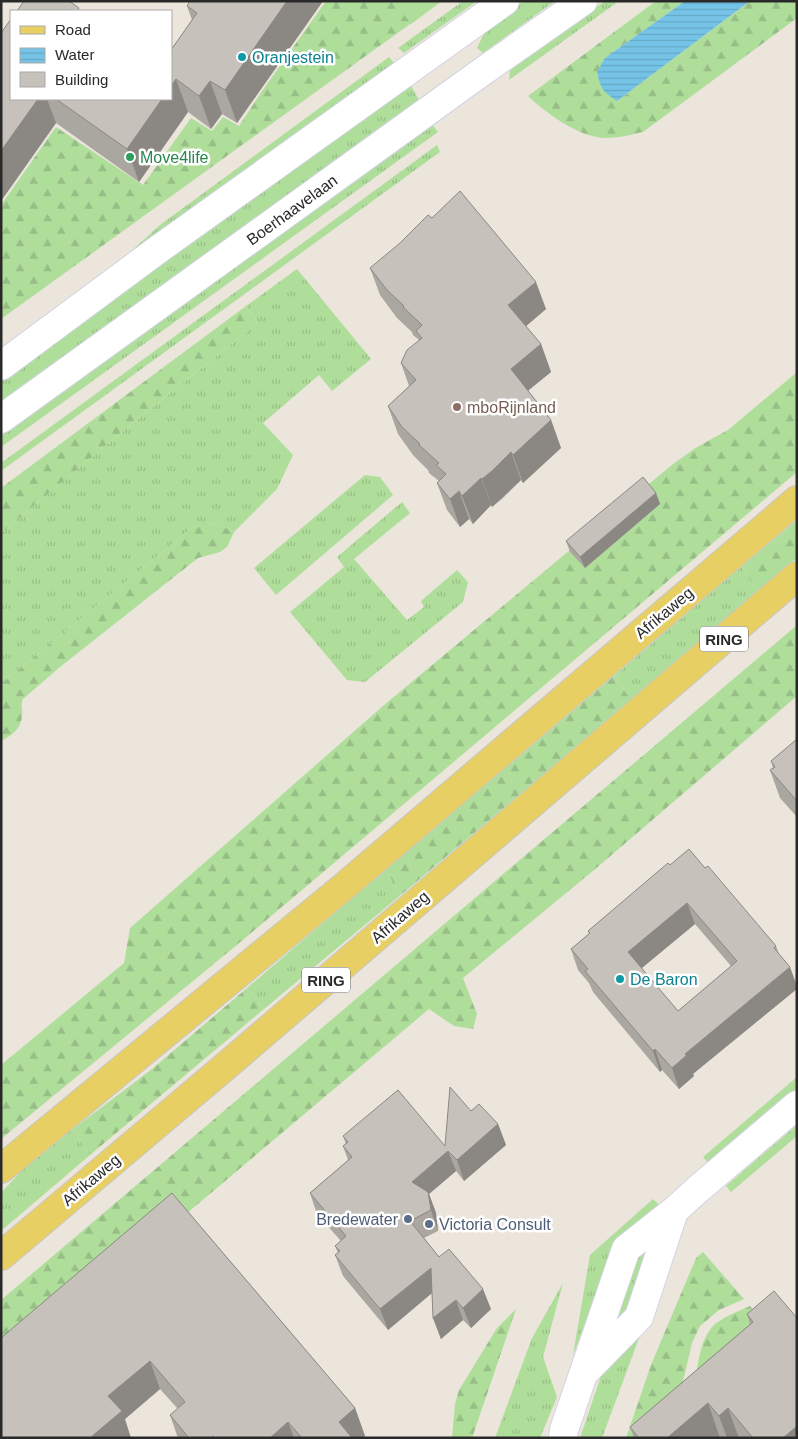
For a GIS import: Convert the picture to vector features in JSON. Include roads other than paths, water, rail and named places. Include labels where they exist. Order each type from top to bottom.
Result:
[{"type":"main road","name":"Afrikaweg","points":[[1,1169],[341,889],[797,500]]},
{"type":"main road","name":"Afrikaweg","points":[[1,1256],[797,576]]},
{"type":"street","points":[[1,366],[156,251],[506,1]]},
{"type":"street","name":"Boerhaavelaan","points":[[1,420],[479,74],[584,1]]},
{"type":"street","points":[[562,1435],[582,1376],[639,1318],[674,1211],[797,1105]]},
{"type":"water","points":[[685,1],[750,1],[617,101],[608,95],[601,86],[597,72],[605,58]]},
{"type":"place","name":"Oranjestein","points":[[242,57]]},
{"type":"place","name":"Move4life","points":[[130,157]]},
{"type":"place","name":"mboRijnland","points":[[457,407]]},
{"type":"place","name":"De Baron","points":[[620,979]]},
{"type":"place","name":"Bredewater","points":[[408,1219]]},
{"type":"place","name":"Victoria Consult","points":[[429,1224]]}]
